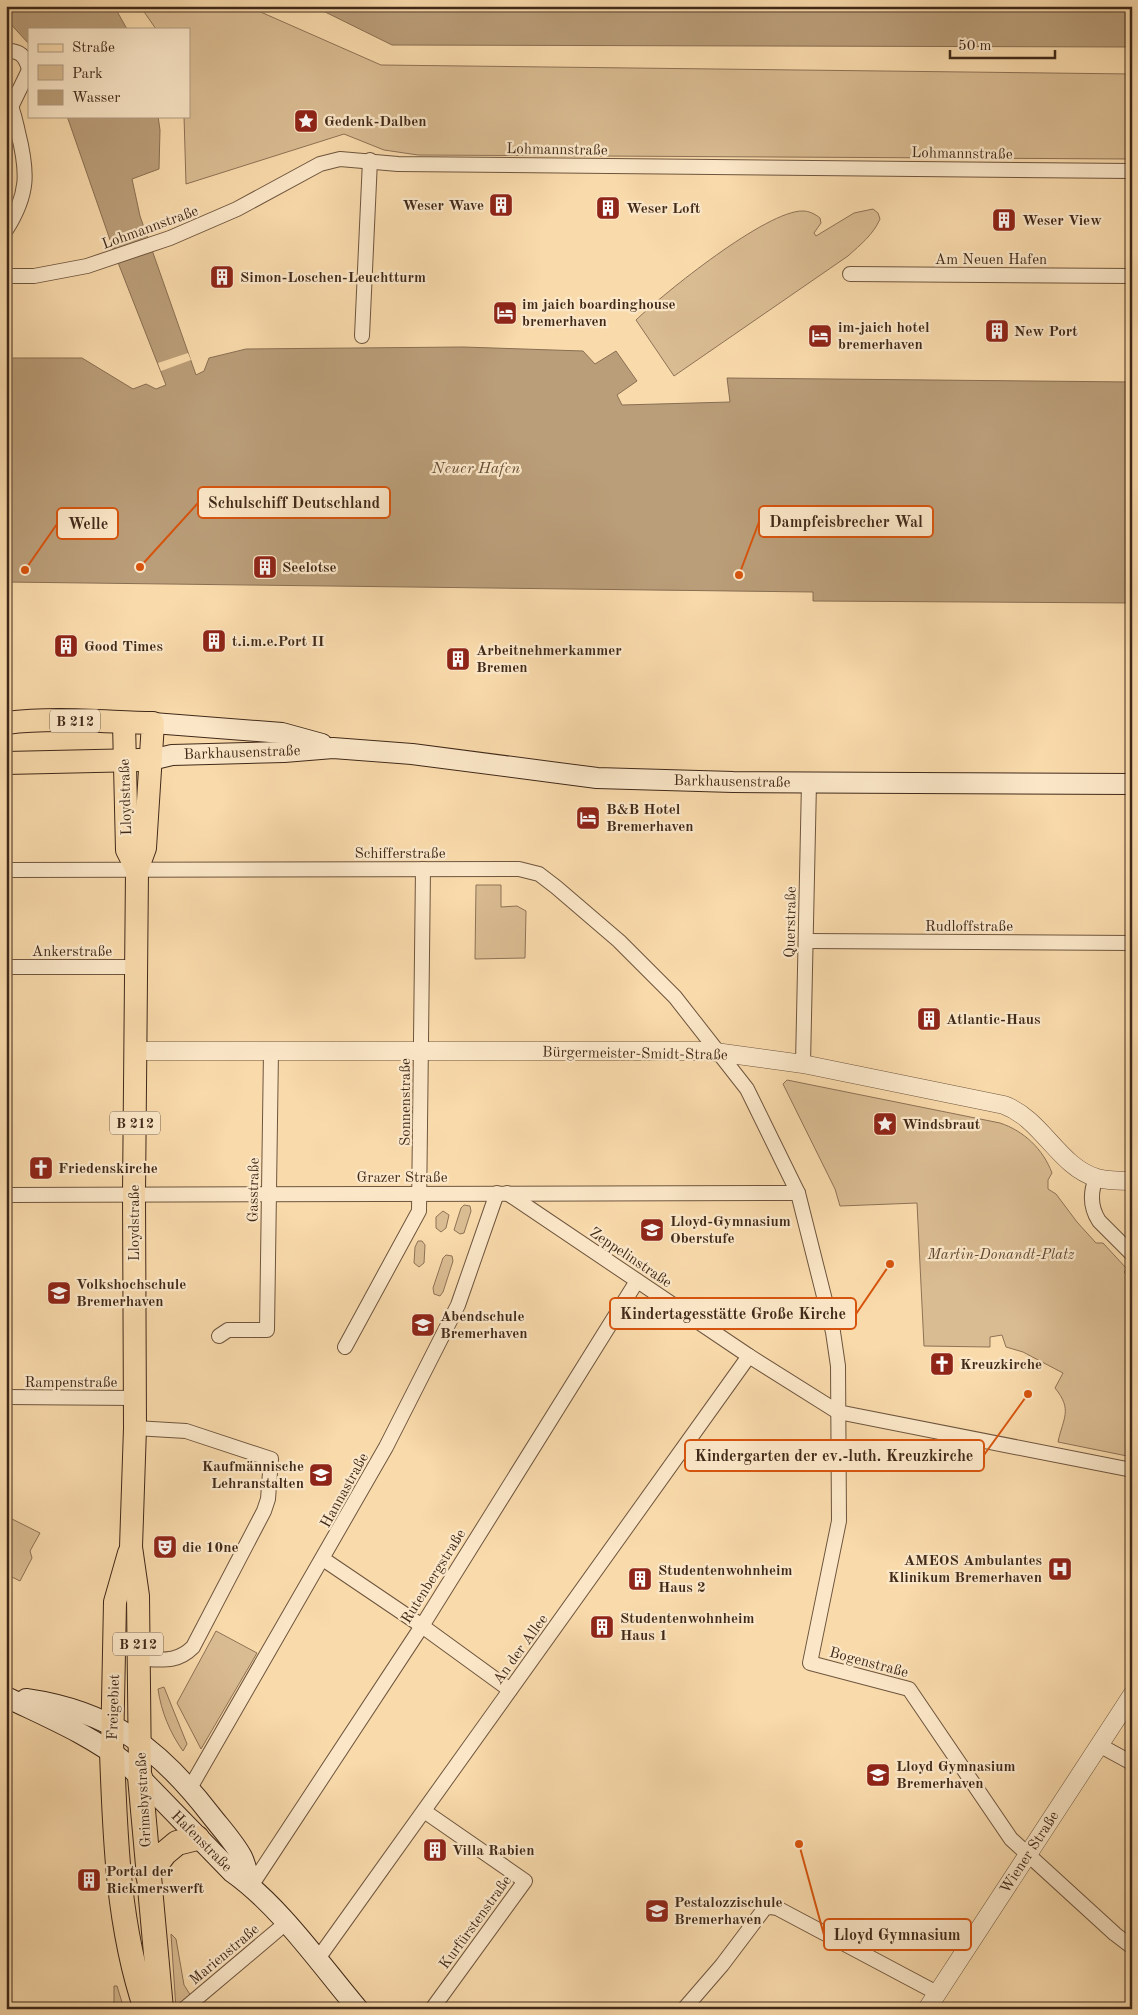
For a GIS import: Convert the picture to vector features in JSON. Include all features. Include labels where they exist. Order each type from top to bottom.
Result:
[{"type":"highway","name":"Grimsbystraße","points":[[112,1752],[114,1824],[124,1914],[137,1983],[146,2009]]},
{"type":"highway","name":"Grimsbystraße","points":[[140,1777],[161,2009]]},
{"type":"highway","points":[[148,1875],[165,1853],[176,1843],[198,1838]]},
{"type":"main road","name":"B 212","points":[[6,723],[42,721],[153,723]]},
{"type":"main road","name":"Lloydstraße","points":[[124,722],[127,850],[137,870]]},
{"type":"main road","name":"Lloydstraße","points":[[140,1741],[137,1585],[131,1547],[135,1428],[134,1194],[137,870],[145,848],[153,723]]},
{"type":"main road","name":"Barkhausenstraße","points":[[153,723],[282,733],[333,748]]},
{"type":"main road","name":"Barkhausenstraße","points":[[151,760],[172,755],[284,752],[333,748],[412,754],[597,778],[734,782],[1132,784]]},
{"type":"main road","points":[[6,763],[151,760]]},
{"type":"main road","name":"Lloydstraße","points":[[115,1662],[115,1602],[131,1547]]},
{"type":"main road","name":"Freigebiet","points":[[112,1752],[115,1662]]},
{"type":"main road","name":"Hafenstraße","points":[[6,1697],[41,1701],[112,1724],[140,1741],[167,1764],[190,1788],[241,1856],[251,1886]]},
{"type":"main road","name":"Hafenstraße","points":[[6,1697],[112,1752],[140,1777],[232,1872],[251,1886],[286,1923],[358,2009]]},
{"type":"main road","name":"Grimsbystraße","points":[[140,1741],[140,1777]]},
{"type":"street","points":[[6,51],[16,51],[22,54],[26,58],[28,66]]},
{"type":"street","points":[[6,230],[20,203],[26,179],[24,155],[9,100],[28,72]]},
{"type":"street","name":"Lohmannstraße","points":[[6,276],[34,276],[87,266],[116,257],[205,224],[320,164],[340,160],[370,160],[398,164],[1132,171]]},
{"type":"street","points":[[362,336],[370,160]]},
{"type":"street","name":"Am Neuen Hafen","points":[[850,274],[1132,276]]},
{"type":"street","name":"Querstraße","points":[[803,1064],[809,782]]},
{"type":"street","name":"Sonnenstraße","points":[[345,1347],[419,1211],[423,869]]},
{"type":"street","name":"Schifferstraße","points":[[6,870],[519,869],[539,874],[556,886],[626,948],[675,997],[719,1052],[756,1104],[798,1194],[833,1332],[838,1366],[838,1412]]},
{"type":"street","name":"Rudloffstraße","points":[[806,941],[1132,943]]},
{"type":"street","name":"Ankerstraße","points":[[6,967],[137,967]]},
{"type":"street","name":"Bürgermeister-Smidt-Straße","points":[[136,1051],[719,1052],[803,1064],[1012,1108],[1034,1125],[1061,1154],[1076,1166],[1096,1178],[1113,1181],[1132,1181]]},
{"type":"street","name":"Gasstraße","points":[[219,1336],[228,1330],[267,1330],[271,1051]]},
{"type":"street","points":[[1096,1178],[1091,1190],[1095,1215],[1099,1222],[1132,1254]]},
{"type":"street","name":"Zeppelinstraße","points":[[502,1193],[749,1356],[838,1412]]},
{"type":"street","name":"Hannastraße","points":[[190,1788],[386,1447],[458,1305],[502,1193]]},
{"type":"street","name":"Grazer Straße","points":[[6,1195],[798,1194]]},
{"type":"street","name":"Rutenbergstraße","points":[[251,1886],[422,1626],[637,1281]]},
{"type":"street","name":"An der Allee","points":[[317,1960],[749,1356]]},
{"type":"street","name":"Rampenstraße","points":[[6,1398],[135,1398]]},
{"type":"street","points":[[838,1412],[1132,1470]]},
{"type":"street","name":"Bogenstraße","points":[[838,1412],[839,1521],[810,1663],[909,1689],[1011,1839],[1027,1856]]},
{"type":"street","points":[[135,1428],[186,1431],[271,1459],[268,1499],[264,1511],[193,1647],[176,1659],[138,1658]]},
{"type":"street","points":[[323,1559],[422,1626],[510,1690]]},
{"type":"street","name":"Wiener Straße","points":[[927,2009],[1132,1695]]},
{"type":"street","points":[[1099,1745],[1132,1763]]},
{"type":"street","name":"Kurfürstenstraße","points":[[424,1811],[525,1880],[432,2009]]},
{"type":"street","points":[[1027,1856],[1132,1947]]},
{"type":"street","points":[[684,2009],[722,1965],[765,1908],[771,1906],[937,1993]]},
{"type":"street","name":"Marienstraße","points":[[184,2009],[286,1923]]},
{"type":"green space","points":[[140,6],[247,6],[381,65],[1132,74],[1132,159],[418,155],[384,150],[344,134],[186,184],[184,118],[190,118],[190,28],[155,28]]},
{"type":"green space","points":[[6,118],[13,130],[11,197],[6,208]]},
{"type":"green space","points":[[873,209],[878,213],[880,219],[877,225],[866,239],[848,256],[674,376],[636,320],[669,291],[716,255],[766,224],[787,214],[803,211],[820,218],[821,223],[814,233],[816,236],[854,213]]},
{"type":"green space","points":[[476,885],[501,885],[501,907],[517,906],[526,911],[525,958],[475,959]]},
{"type":"green space","name":"Martin-Donandt-Platz","points":[[787,1080],[1000,1123],[1009,1126],[1032,1142],[1043,1156],[1052,1173],[1048,1180],[1048,1189],[1056,1194],[1096,1243],[1103,1243],[1127,1269],[1124,1272],[1132,1280],[1132,1457],[1058,1442],[1065,1408],[1061,1396],[1055,1388],[1063,1373],[1023,1352],[1006,1347],[1002,1335],[990,1337],[990,1347],[924,1346],[917,1203],[840,1206],[835,1189],[783,1084]]},
{"type":"green space","points":[[464,1205],[470,1206],[471,1211],[464,1233],[460,1234],[454,1230],[461,1208]]},
{"type":"green space","points":[[443,1211],[449,1215],[446,1228],[441,1232],[436,1228],[436,1217]]},
{"type":"green space","points":[[418,1241],[422,1241],[425,1245],[424,1263],[419,1267],[414,1263],[415,1247]]},
{"type":"green space","points":[[446,1255],[452,1256],[453,1261],[440,1296],[434,1294],[433,1288],[443,1258]]},
{"type":"green space","points":[[6,1516],[40,1533],[30,1551],[32,1558],[20,1581],[6,1574]]},
{"type":"green space","points":[[216,1631],[257,1653],[201,1749],[177,1703]]},
{"type":"green space","points":[[164,1687],[187,1744],[183,1751],[170,1729],[161,1705],[158,1689]]},
{"type":"green space","points":[[171,1934],[176,1939],[184,1985],[191,1996],[181,2009],[176,2009]]},
{"type":"green space","points":[[114,1986],[117,1986],[124,2009],[114,2009]]},
{"type":"water","points":[[6,6],[114,6],[126,28],[28,28],[28,43],[6,19]]},
{"type":"water","points":[[313,6],[1132,6],[1132,47],[392,45]]},
{"type":"water","name":"Neuer Hafen","points":[[68,118],[158,118],[160,130],[159,169],[132,179],[140,216],[196,375],[204,371],[209,358],[246,349],[463,347],[583,351],[595,364],[616,351],[637,381],[617,395],[622,405],[730,402],[727,378],[1132,382],[1132,603],[813,601],[813,592],[6,582],[6,358],[82,358],[133,389],[146,384],[156,389],[166,385],[117,260]]},
{"type":"pier","points":[[188,353],[191,360],[161,371],[158,363]]},
{"type":"place","name":"Gedenk-Dalben","points":[[306,121]]},
{"type":"place","name":"Weser Wave","points":[[501,205]]},
{"type":"place","name":"Weser Loft","points":[[608,208]]},
{"type":"place","name":"Weser View","points":[[1004,220]]},
{"type":"place","name":"Simon-Loschen-Leuchtturm","points":[[222,277]]},
{"type":"place","name":"im jaich boardinghouse bremerhaven","points":[[505,313]]},
{"type":"place","name":"New Port","points":[[997,331]]},
{"type":"place","name":"im-jaich hotel bremerhaven","points":[[820,336]]},
{"type":"place","name":"Schulschiff Deutschland","points":[[140,567]]},
{"type":"place","name":"Seelotse","points":[[265,567]]},
{"type":"place","name":"Welle","points":[[25,570]]},
{"type":"place","name":"Dampfeisbrecher Wal","points":[[739,575]]},
{"type":"place","name":"t.i.m.e.Port II","points":[[214,641]]},
{"type":"place","name":"Good Times","points":[[66,646]]},
{"type":"place","name":"Arbeitnehmerkammer Bremen","points":[[458,659]]},
{"type":"place","name":"B&B Hotel Bremerhaven","points":[[588,818]]},
{"type":"place","name":"Atlantic-Haus","points":[[929,1019]]},
{"type":"place","name":"Windsbraut","points":[[885,1124]]},
{"type":"place","name":"Friedenskirche","points":[[41,1168]]},
{"type":"place","name":"Lloyd-Gymnasium Oberstufe","points":[[652,1230]]},
{"type":"place","name":"Kindertagesstätte Große Kirche","points":[[890,1264]]},
{"type":"place","name":"Volkshochschule Bremerhaven","points":[[59,1293]]},
{"type":"place","name":"Abendschule Bremerhaven","points":[[423,1325]]},
{"type":"place","name":"Kreuzkirche","points":[[942,1364]]},
{"type":"place","name":"Kindergarten der ev.-luth. Kreuzkirche","points":[[1028,1394]]},
{"type":"place","name":"Kaufmännische Lehranstalten","points":[[321,1475]]},
{"type":"place","name":"die 10ne","points":[[165,1547]]},
{"type":"place","name":"AMEOS Ambulantes Klinikum Bremerhaven","points":[[1060,1569]]},
{"type":"place","name":"Studentenwohnheim Haus 2","points":[[640,1579]]},
{"type":"place","name":"Studentenwohnheim Haus 1","points":[[602,1627]]},
{"type":"place","name":"Lloyd Gymnasium Bremerhaven","points":[[878,1775]]},
{"type":"place","name":"Lloyd Gymnasium","points":[[799,1844]]},
{"type":"place","name":"Villa Rabien","points":[[435,1850]]},
{"type":"place","name":"Portal der Rickmerswerft","points":[[89,1880]]},
{"type":"place","name":"Pestalozzischule Bremerhaven","points":[[657,1911]]}]
